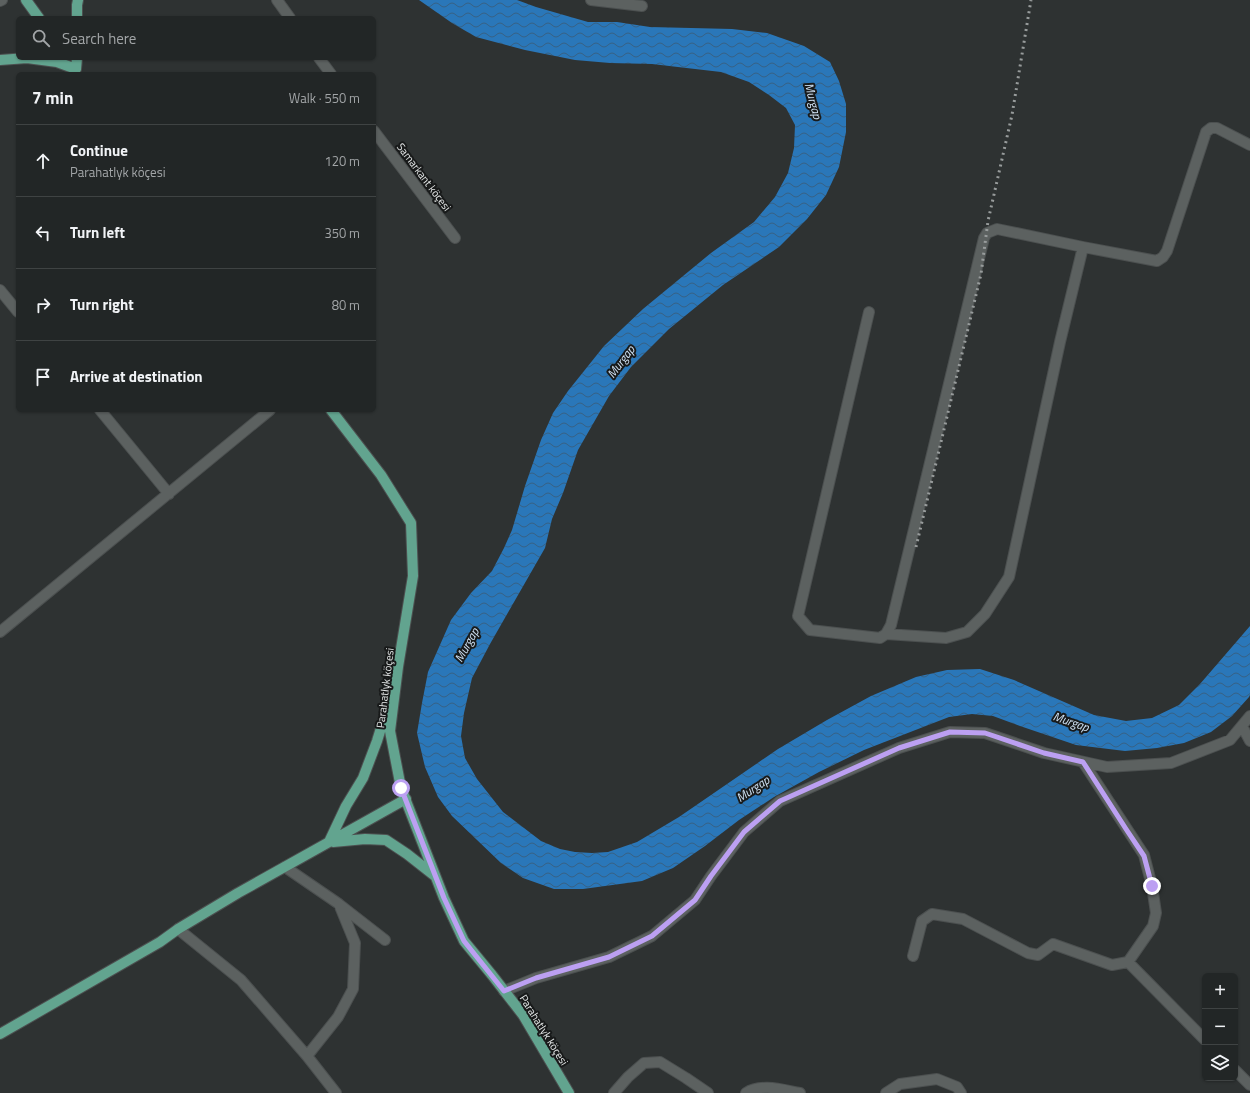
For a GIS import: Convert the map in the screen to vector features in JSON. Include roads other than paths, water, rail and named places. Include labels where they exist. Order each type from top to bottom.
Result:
[{"type":"main road","points":[[26,0],[38,16]]},
{"type":"main road","points":[[77,16],[78,0]]},
{"type":"main road","points":[[0,60],[16,59]]},
{"type":"main road","points":[[42,60],[58,62],[78,72]]},
{"type":"main road","points":[[69,60],[78,72]]},
{"type":"main road","points":[[76,60],[78,72]]},
{"type":"main road","name":"Parahatlyk köçesi","points":[[333,412],[381,475],[411,523],[413,576],[397,675],[390,732],[401,788],[436,877],[464,941],[522,1015],[569,1093]]},
{"type":"main road","points":[[329,842],[346,806],[363,778],[377,741],[397,675]]},
{"type":"main road","points":[[0,1034],[160,942],[178,929],[238,893],[406,799]]},
{"type":"main road","points":[[329,842],[365,839],[386,840],[407,854],[436,877]]},
{"type":"street","points":[[277,0],[289,16]]},
{"type":"street","points":[[591,0],[642,6]]},
{"type":"street","points":[[320,60],[330,72]]},
{"type":"street","points":[[869,312],[798,616],[810,630],[880,638],[886,634],[891,625],[986,233],[997,229],[1157,261],[1163,257],[1167,251],[1206,132],[1211,128],[1217,128],[1250,145]]},
{"type":"street","name":"Samarkant köçesi","points":[[376,133],[455,238]]},
{"type":"street","points":[[886,634],[946,638],[967,632],[986,614],[1010,577],[1060,342],[1083,247]]},
{"type":"street","points":[[0,290],[16,310]]},
{"type":"street","points":[[102,412],[169,494]]},
{"type":"street","points":[[0,632],[268,412]]},
{"type":"street","points":[[504,991],[536,978],[609,957],[652,936],[695,900],[744,832],[780,801],[899,748],[950,732],[985,733],[1044,753],[1107,767],[1171,763],[1230,740],[1250,716]]},
{"type":"street","points":[[1242,726],[1250,741]]},
{"type":"street","points":[[913,956],[922,921],[932,914],[963,919],[1028,953],[1038,955],[1053,944],[1112,965],[1128,962],[1153,926],[1156,912],[1152,886],[1144,856],[1083,762]]},
{"type":"street","points":[[284,867],[339,904],[384,940]]},
{"type":"street","points":[[307,1056],[338,1017],[353,989],[355,943],[339,904]]},
{"type":"street","points":[[178,929],[241,980],[307,1056],[336,1093]]},
{"type":"street","points":[[1128,962],[1202,1037]]},
{"type":"street","points":[[614,1093],[628,1077],[644,1064],[660,1062],[708,1093]]},
{"type":"street","points":[[1238,1073],[1250,1085]]},
{"type":"street","points":[[886,1093],[900,1084],[937,1078],[956,1087],[961,1093]]},
{"type":"street","points":[[746,1093],[753,1088],[772,1088],[800,1093]]},
{"type":"water","name":"Murgap","points":[[419,0],[517,0],[588,22],[617,22],[650,27],[732,29],[767,33],[804,46],[830,62],[839,81],[846,104],[846,132],[839,167],[826,195],[807,219],[779,247],[723,285],[669,329],[631,367],[609,396],[578,450],[552,519],[545,548],[472,678],[464,713],[461,736],[465,758],[477,779],[503,812],[541,841],[560,849],[575,852],[608,852],[637,842],[679,817],[778,749],[871,696],[916,677],[947,670],[980,669],[1014,680],[1094,715],[1126,721],[1152,718],[1179,705],[1200,684],[1250,626],[1249,697],[1232,716],[1211,732],[1184,743],[1157,748],[1125,751],[1076,745],[993,716],[972,714],[949,717],[864,750],[819,772],[774,797],[739,820],[673,868],[642,881],[583,889],[554,889],[523,878],[501,863],[452,816],[438,797],[425,767],[417,733],[428,672],[451,620],[471,593],[492,571],[504,548],[512,530],[541,440],[553,413],[568,391],[604,346],[643,309],[711,253],[754,222],[775,197],[788,173],[794,148],[795,125],[786,108],[769,95],[749,82],[721,72],[652,64],[575,60],[525,50],[476,37],[452,23]]},
{"type":"railway","points":[[916,547],[981,274],[988,221],[1012,115],[1031,0]]}]
